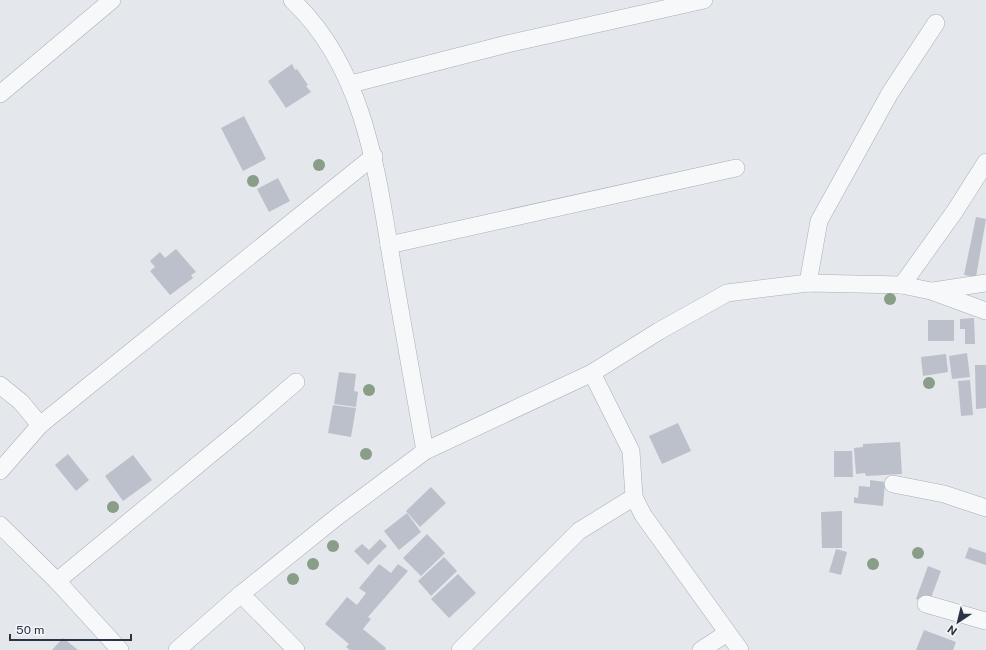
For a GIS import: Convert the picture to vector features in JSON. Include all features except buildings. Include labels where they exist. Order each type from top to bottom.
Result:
[{"type":"street","points":[[0,94],[112,0]]},
{"type":"street","points":[[292,0],[328,44],[351,84],[374,156],[425,451]]},
{"type":"street","points":[[351,84],[508,44],[704,0]]},
{"type":"street","points":[[808,283],[819,220],[890,93],[936,23]]},
{"type":"street","points":[[0,471],[40,425],[374,156]]},
{"type":"street","points":[[902,285],[955,211],[986,162]]},
{"type":"street","points":[[389,245],[736,168]]},
{"type":"street","points":[[177,650],[241,594],[338,516],[425,451],[592,373],[659,331],[727,293],[808,283],[902,285],[931,291],[986,311]]},
{"type":"street","points":[[931,291],[986,283]]},
{"type":"street","points":[[592,373],[631,451],[634,497],[643,515],[740,650]]},
{"type":"street","points":[[58,581],[246,426],[296,382]]},
{"type":"street","points":[[0,385],[21,402],[40,425]]},
{"type":"street","points":[[893,484],[944,494],[986,508]]},
{"type":"street","points":[[460,650],[579,532],[634,497]]},
{"type":"street","points":[[0,525],[58,581],[120,650]]},
{"type":"street","points":[[241,594],[296,650]]},
{"type":"street","points":[[926,604],[986,621]]},
{"type":"street","points":[[702,650],[727,633]]}]
